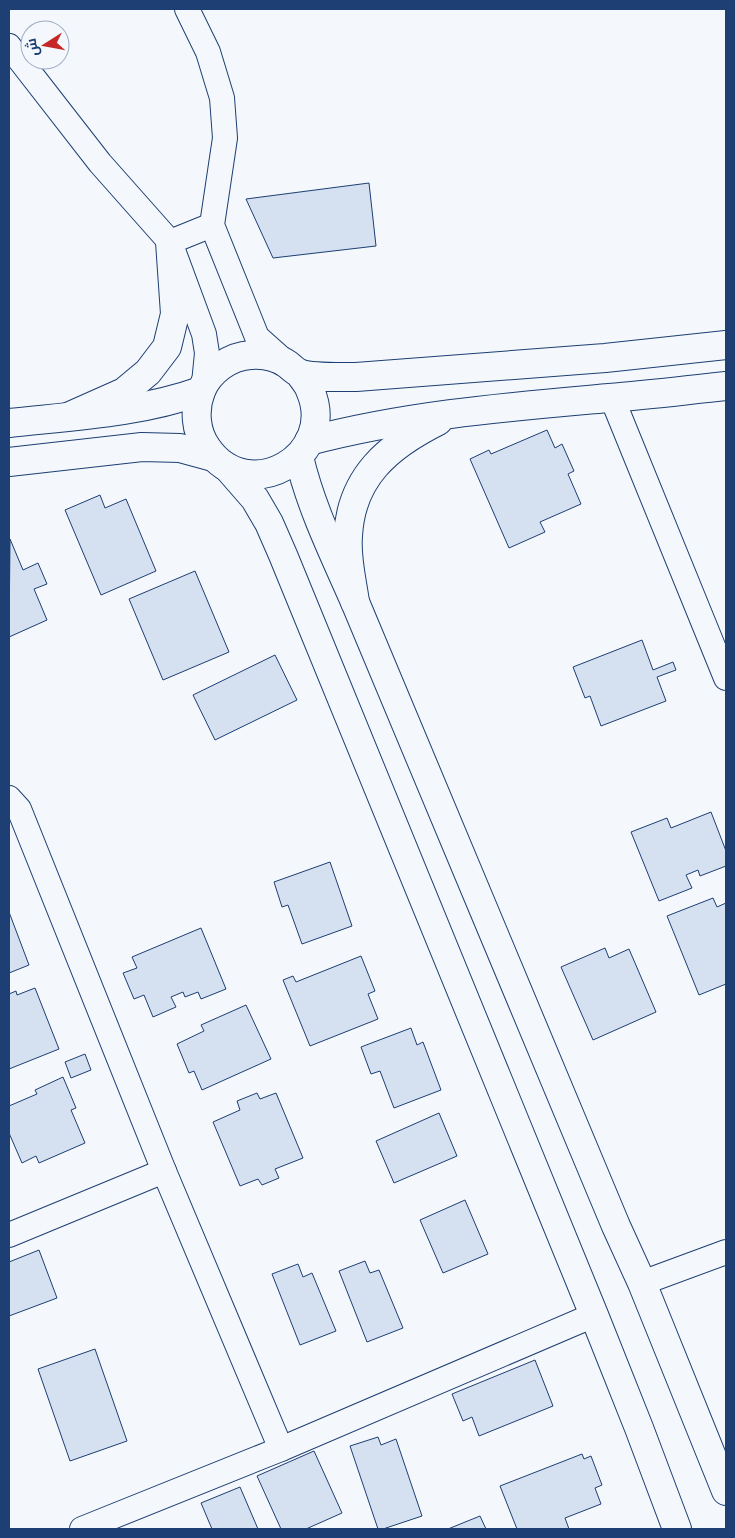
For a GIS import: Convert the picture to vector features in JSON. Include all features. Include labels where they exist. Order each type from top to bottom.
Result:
[{"type":"main road","points":[[70,416],[124,392],[148,372],[167,347],[175,314],[170,242]]},
{"type":"main road","points":[[677,1529],[594,1315],[283,555],[255,499],[201,440],[196,421],[197,402],[203,387],[216,369],[232,359],[250,355],[268,356],[292,368],[328,377],[356,377],[676,352],[726,345]]},
{"type":"main road","points":[[292,368],[310,389],[315,406],[315,424],[304,449],[305,484],[314,511],[355,602],[616,1226],[642,1283],[726,1491]]},
{"type":"main road","points":[[9,462],[142,447],[180,448],[220,462],[246,474],[265,474],[283,468],[304,449],[376,425],[524,405],[726,386]]},
{"type":"main road","points":[[9,423],[137,409],[175,400],[203,387]]},
{"type":"main road","points":[[355,602],[348,558],[348,538],[354,500],[362,483],[374,466],[394,448],[417,432],[454,414]]},
{"type":"street","points":[[188,9],[208,52],[222,98],[225,138],[212,225],[257,337],[292,368]]},
{"type":"street","points":[[9,46],[100,163],[170,242],[204,334],[207,353],[203,387]]},
{"type":"street","points":[[170,242],[212,225]]},
{"type":"street","points":[[612,398],[726,678]]},
{"type":"street","points":[[9,798],[19,809],[164,1171],[281,1449]]},
{"type":"street","points":[[9,1235],[164,1171]]},
{"type":"street","points":[[642,1283],[726,1252]]},
{"type":"street","points":[[82,1529],[281,1449],[594,1315]]},
{"type":"building","points":[[369,183],[376,246],[273,258],[246,199]]},
{"type":"building","points":[[547,430],[555,448],[562,444],[574,471],[568,474],[581,504],[540,522],[545,532],[509,548],[470,459],[489,450],[491,454]]},
{"type":"building","points":[[100,495],[105,508],[126,499],[156,571],[101,595],[65,510]]},
{"type":"building","points":[[10,539],[23,570],[38,563],[47,584],[34,589],[47,620],[9,637]]},
{"type":"building","points":[[195,571],[229,652],[163,680],[129,599]]},
{"type":"building","points":[[642,640],[653,670],[673,662],[676,670],[657,677],[666,701],[601,726],[590,696],[585,698],[573,667]]},
{"type":"building","points":[[275,655],[297,700],[215,740],[193,695]]},
{"type":"building","points":[[711,812],[726,851],[726,866],[700,876],[698,870],[686,875],[692,888],[659,901],[631,832],[667,818],[671,828]]},
{"type":"building","points":[[330,862],[352,926],[302,944],[288,905],[282,907],[274,882]]},
{"type":"building","points":[[713,898],[717,907],[726,903],[726,984],[699,995],[667,916]]},
{"type":"building","points":[[9,912],[29,965],[9,973]]},
{"type":"building","points":[[201,928],[226,989],[201,999],[198,992],[185,997],[183,992],[171,997],[176,1007],[153,1017],[144,995],[134,999],[123,973],[137,968],[132,957]]},
{"type":"building","points":[[605,948],[609,958],[629,949],[656,1012],[593,1040],[561,967]]},
{"type":"building","points":[[361,956],[375,991],[368,994],[378,1019],[310,1046],[283,980],[293,976],[296,982]]},
{"type":"building","points":[[35,988],[59,1049],[9,1069],[9,994],[16,991],[17,995]]},
{"type":"building","points":[[246,1005],[271,1059],[202,1090],[194,1071],[189,1073],[177,1044],[204,1031],[201,1025]]},
{"type":"building","points":[[411,1028],[417,1045],[423,1042],[441,1090],[394,1108],[380,1071],[371,1074],[361,1047]]},
{"type":"building","points":[[85,1054],[91,1070],[71,1078],[65,1062]]},
{"type":"building","points":[[63,1077],[76,1108],[71,1110],[85,1143],[39,1163],[36,1156],[22,1163],[9,1133],[9,1106],[37,1094],[35,1090]]},
{"type":"building","points":[[257,1093],[260,1099],[276,1093],[303,1158],[275,1169],[279,1178],[262,1185],[258,1179],[240,1186],[213,1122],[240,1110],[237,1101]]},
{"type":"building","points":[[439,1113],[457,1156],[394,1183],[376,1141]]},
{"type":"building","points":[[465,1200],[488,1254],[443,1273],[420,1220]]},
{"type":"building","points":[[39,1250],[57,1298],[9,1316],[9,1262]]},
{"type":"building","points":[[365,1261],[370,1273],[379,1270],[403,1328],[367,1342],[339,1271]]},
{"type":"building","points":[[298,1264],[303,1277],[312,1273],[336,1331],[300,1345],[272,1274]]},
{"type":"building","points":[[95,1349],[127,1441],[70,1461],[38,1369]]},
{"type":"building","points":[[535,1360],[553,1406],[479,1436],[472,1417],[463,1421],[452,1394]]},
{"type":"building","points":[[378,1437],[381,1445],[396,1439],[422,1516],[383,1529],[378,1529],[350,1446]]},
{"type":"building","points":[[314,1451],[342,1513],[306,1529],[281,1529],[257,1476]]},
{"type":"building","points":[[582,1454],[584,1459],[591,1456],[602,1485],[595,1488],[601,1504],[565,1518],[569,1529],[517,1529],[500,1486]]},
{"type":"building","points":[[240,1487],[258,1529],[212,1529],[201,1503]]},
{"type":"building","points":[[480,1516],[486,1529],[448,1529]]}]
